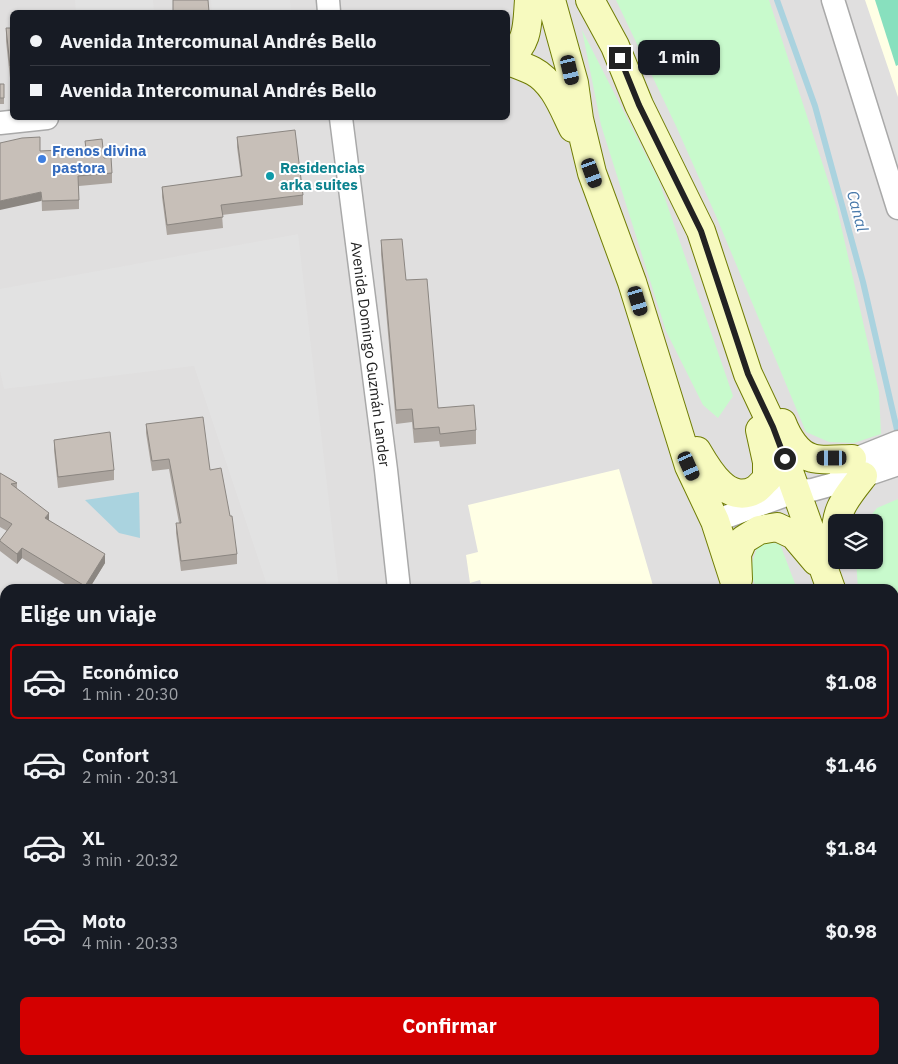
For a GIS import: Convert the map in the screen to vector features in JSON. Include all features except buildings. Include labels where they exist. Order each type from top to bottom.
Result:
[{"type":"main road","points":[[510,58],[519,50],[526,34],[529,0]]},
{"type":"main road","points":[[551,0],[574,83],[584,142],[592,173],[632,282],[689,466],[715,521],[736,584]]},
{"type":"main road","points":[[590,0],[615,46],[639,105],[701,231],[748,374],[767,462],[766,479],[756,490],[744,494],[728,490],[717,482],[695,448],[667,394]]},
{"type":"main road","points":[[510,61],[534,71],[548,83],[560,101],[574,130],[584,142]]},
{"type":"main road","points":[[748,374],[763,386],[787,436],[800,451],[812,458],[875,463]]},
{"type":"main road","points":[[748,374],[773,427],[797,491],[834,578]]},
{"type":"main road","points":[[838,514],[850,492],[875,463]]},
{"type":"main road","points":[[738,584],[737,554],[743,540],[759,530],[777,527],[794,535],[834,578]]},
{"type":"street","points":[[833,0],[898,208]]},
{"type":"street","points":[[0,123],[28,120]]},
{"type":"street","name":"Avenida Domingo Guzmán Lander","points":[[341,120],[386,470],[398,584]]},
{"type":"street","points":[[715,521],[797,491],[809,479],[875,463],[898,442]]},
{"type":"shaded area","points":[[0,0],[898,0],[898,584],[0,584]]},
{"type":"shaded area","points":[[75,0],[153,0],[154,10],[76,10]]},
{"type":"shaded area","points":[[211,0],[290,0],[291,10],[212,10]]},
{"type":"shaded area","points":[[865,0],[898,0],[898,97]]},
{"type":"shaded area","points":[[298,234],[338,584],[267,584],[194,366],[4,389],[0,371],[0,289]]},
{"type":"shaded area","points":[[619,469],[653,584],[481,584],[480,580],[470,583],[466,555],[478,552],[468,505]]},
{"type":"green space","points":[[616,0],[769,0],[837,208],[879,392],[881,434],[854,443],[829,442],[806,432],[716,216],[676,126]]},
{"type":"green space","points":[[875,0],[898,0],[898,65],[896,66]]},
{"type":"green space","points":[[582,30],[659,181],[733,396],[718,418],[703,405],[666,331],[601,125]]},
{"type":"green space","points":[[898,499],[898,584],[858,584],[857,569],[883,569],[883,514],[872,514],[877,508]]},
{"type":"green space","points":[[759,541],[780,544],[795,584],[754,584],[750,570]]},
{"type":"water","points":[[139,492],[140,538],[119,533],[85,500]]},
{"type":"waterway","name":"Canal","points":[[777,0],[815,106],[863,282],[898,434]]},
{"type":"place","name":"Frenos divina pastora","points":[[42,159]]},
{"type":"place","name":"Residencias arka suites","points":[[270,176]]},
{"type":"route","points":[[620,58],[639,105],[701,231],[748,374],[773,427],[785,459]]}]
